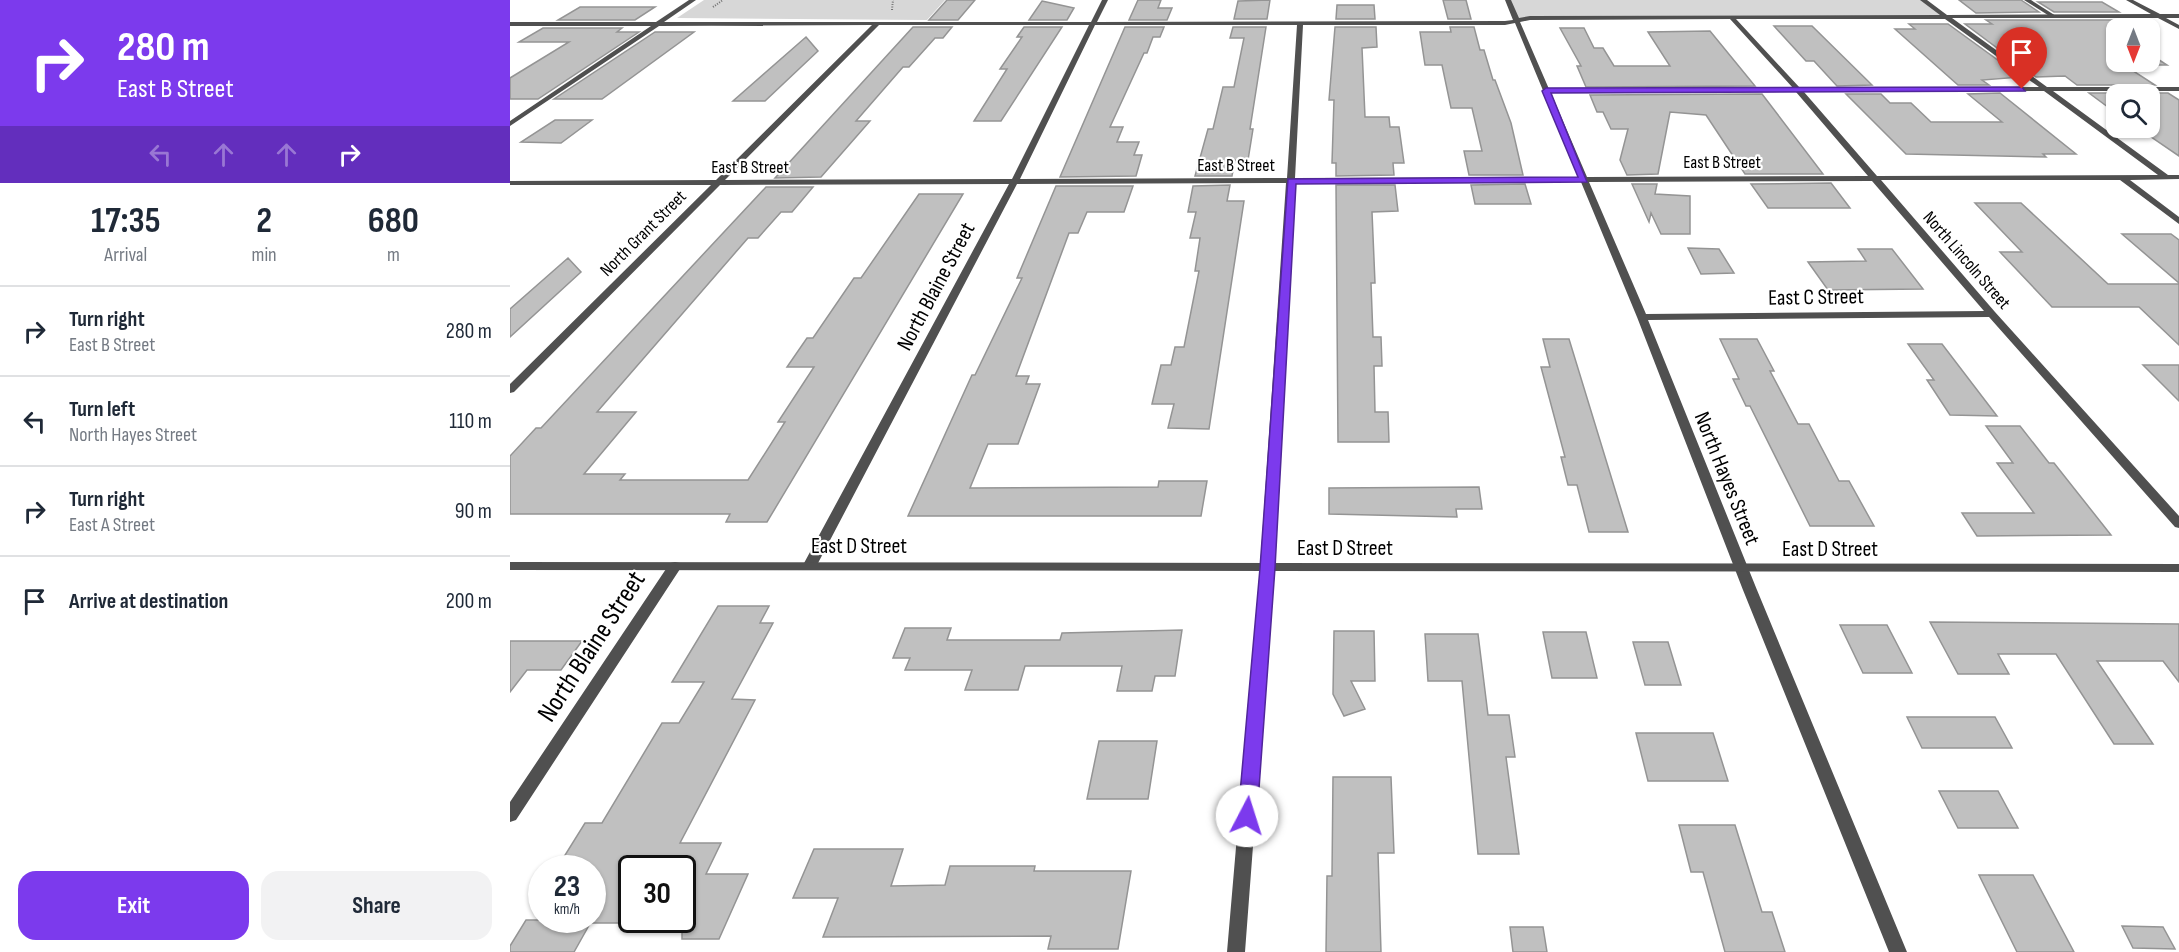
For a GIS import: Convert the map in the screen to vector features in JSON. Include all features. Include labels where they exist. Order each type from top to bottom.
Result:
[{"type":"street","points":[[510,124],[693,0]]},
{"type":"street","name":"North Blaine Street","points":[[810,565],[1014,182],[1105,0]]},
{"type":"street","name":"North Hayes Street","points":[[1508,0],[1642,317],[1741,569],[1898,952]]},
{"type":"street","points":[[1923,0],[2166,177]]},
{"type":"street","points":[[2027,0],[2053,16]]},
{"type":"street","points":[[2129,0],[2179,27]]},
{"type":"street","points":[[510,24],[1300,24],[1505,23],[1516,20],[1731,17],[2179,16]]},
{"type":"street","name":"North Lincoln Street","points":[[1731,17],[1798,90],[1992,314],[2179,524]]},
{"type":"street","name":"North Grant Street","points":[[510,390],[715,183],[877,24]]},
{"type":"street","points":[[1236,952],[1267,568],[1300,24]]},
{"type":"street","points":[[1546,91],[2179,89]]},
{"type":"street","name":"East B Street","points":[[510,183],[2179,177]]},
{"type":"street","points":[[2123,178],[2179,221]]},
{"type":"street","name":"East C Street","points":[[1642,317],[1992,314]]},
{"type":"street","name":"East D Street","points":[[510,566],[2179,568]]},
{"type":"street","name":"North Blaine Street","points":[[510,815],[675,566]]},
{"type":"shaded area","points":[[704,0],[945,0],[927,20],[677,18]]},
{"type":"shaded area","points":[[1508,0],[1923,0],[1946,17],[1516,20]]},
{"type":"building","points":[[947,0],[975,0],[958,20],[929,20]]},
{"type":"building","points":[[1138,0],[1161,0],[1158,8],[1172,8],[1167,20],[1129,20]]},
{"type":"building","points":[[1270,0],[1267,19],[1234,19],[1238,1]]},
{"type":"building","points":[[1443,0],[1466,0],[1471,19],[1448,19]]},
{"type":"building","points":[[1959,0],[2021,0],[2039,12],[1976,13]]},
{"type":"building","points":[[1042,1],[1074,8],[1067,20],[1029,20]]},
{"type":"building","points":[[2038,2],[2102,2],[2119,12],[2054,12]]},
{"type":"building","points":[[1337,5],[1374,5],[1375,19],[1336,19]]},
{"type":"building","points":[[580,7],[655,7],[635,20],[558,20]]},
{"type":"building","points":[[1986,20],[2106,20],[2106,72],[2135,72],[2153,84],[2077,85],[2065,76],[2036,77],[1965,24],[1992,24]]},
{"type":"building","points":[[1909,24],[1948,24],[2021,77],[1982,80],[1989,85],[1958,85],[1895,29],[1915,29]]},
{"type":"building","points":[[1774,26],[1812,26],[1872,85],[1837,86],[1814,61],[1806,61]]},
{"type":"building","points":[[913,27],[952,27],[943,38],[935,38],[909,67],[903,67],[856,121],[870,121],[821,177],[775,178]]},
{"type":"building","points":[[1024,27],[1062,27],[1001,121],[974,121],[1007,69],[1000,69],[1022,37],[1017,37]]},
{"type":"building","points":[[1125,27],[1164,27],[1160,37],[1153,37],[1147,53],[1144,53],[1110,127],[1123,127],[1117,142],[1139,142],[1134,155],[1142,155],[1136,176],[1060,177]]},
{"type":"building","points":[[1233,27],[1266,27],[1250,129],[1253,129],[1248,160],[1235,160],[1232,176],[1195,176],[1208,129],[1213,129],[1223,87],[1234,87],[1244,38],[1230,38]]},
{"type":"building","points":[[1335,27],[1376,27],[1377,47],[1362,48],[1365,117],[1389,117],[1390,127],[1399,127],[1404,163],[1393,163],[1394,175],[1336,176],[1336,163],[1332,163],[1334,100],[1329,100]]},
{"type":"building","points":[[1450,27],[1474,27],[1480,50],[1484,50],[1493,80],[1495,80],[1511,123],[1523,175],[1469,175],[1464,151],[1482,151],[1472,108],[1451,108],[1442,65],[1425,65],[1420,32],[1451,32]]},
{"type":"building","points":[[543,28],[622,28],[617,32],[639,32],[538,99],[510,99],[510,78],[569,42],[519,42]]},
{"type":"building","points":[[1560,28],[1584,28],[1594,48],[1603,48],[1614,66],[1670,66],[1648,32],[1710,31],[1755,86],[1586,87],[1577,66],[1581,66]]},
{"type":"building","points":[[655,32],[694,32],[602,99],[554,99]]},
{"type":"building","points":[[806,37],[818,51],[765,101],[733,101]]},
{"type":"building","points":[[2000,93],[2076,154],[2043,154],[2046,157],[1906,154],[1846,94],[1881,94],[1890,103],[1911,103],[1931,122],[2002,122],[1968,94]]},
{"type":"building","points":[[2089,93],[2106,93],[2106,106]]},
{"type":"building","points":[[2160,93],[2168,93],[2179,100],[2179,156],[2153,138],[2160,138]]},
{"type":"building","points":[[1762,94],[1823,174],[1745,174],[1706,115],[1670,112],[1658,174],[1627,175],[1620,160],[1628,129],[1611,129],[1603,112],[1597,112],[1590,95]]},
{"type":"building","points":[[555,120],[592,120],[561,143],[521,142]]},
{"type":"building","points":[[1831,183],[1850,208],[1768,208],[1751,184]]},
{"type":"building","points":[[1525,184],[1531,204],[1475,204],[1471,185]]},
{"type":"building","points":[[1632,184],[1657,184],[1655,194],[1690,196],[1690,234],[1661,234],[1651,213],[1649,222]]},
{"type":"building","points":[[1230,185],[1227,201],[1244,201],[1209,429],[1168,428],[1174,404],[1152,404],[1161,365],[1171,365],[1175,347],[1184,347],[1199,271],[1195,271],[1200,238],[1190,238],[1196,212],[1188,212],[1193,186]]},
{"type":"building","points":[[1336,185],[1395,185],[1398,211],[1372,212],[1375,283],[1371,283],[1373,337],[1381,337],[1382,366],[1374,366],[1375,412],[1388,412],[1389,442],[1338,442]]},
{"type":"building","points":[[1056,186],[1133,186],[1124,212],[1087,212],[1078,233],[1069,233],[1016,376],[1029,376],[1026,384],[1040,384],[1018,444],[988,444],[970,488],[1158,487],[1159,481],[1207,481],[1201,516],[908,516],[972,375],[975,375],[1022,278],[1017,278]]},
{"type":"building","points":[[766,187],[813,187],[792,212],[781,212],[758,238],[748,238],[597,412],[636,412],[584,474],[625,474],[620,480],[748,480],[785,422],[778,422],[814,367],[787,367],[807,338],[813,338],[854,278],[861,278],[919,194],[963,194],[767,522],[726,522],[730,514],[510,514],[510,456],[536,428],[541,428]]},
{"type":"building","points":[[1975,203],[2021,203],[2108,284],[2179,284],[2179,345],[2139,307],[2052,307],[2000,252],[2022,252]]},
{"type":"building","points":[[2122,234],[2171,234],[2179,240],[2179,283]]},
{"type":"building","points":[[1688,248],[1719,249],[1734,273],[1701,274]]},
{"type":"building","points":[[1858,249],[1892,249],[1923,289],[1828,290],[1808,262],[1866,261]]},
{"type":"building","points":[[568,258],[581,272],[510,337],[510,309]]},
{"type":"building","points":[[1543,339],[1569,339],[1628,532],[1589,532],[1577,485],[1568,485],[1561,457],[1565,457],[1541,367],[1550,367]]},
{"type":"building","points":[[1720,339],[1757,339],[1774,371],[1770,371],[1798,424],[1809,424],[1839,481],[1849,481],[1874,526],[1810,526],[1750,406],[1746,406],[1733,379],[1739,379]]},
{"type":"building","points":[[1908,344],[1942,344],[1997,416],[1950,415],[1927,380],[1934,380]]},
{"type":"building","points":[[2143,365],[2179,365],[2179,401]]},
{"type":"building","points":[[1986,426],[2020,426],[2049,463],[2054,463],[2111,535],[1977,536],[1962,513],[2034,513],[1997,463],[2013,463]]},
{"type":"building","points":[[1479,487],[1482,509],[1456,509],[1457,517],[1329,514],[1329,488]]},
{"type":"building","points":[[718,606],[769,606],[760,623],[773,623],[732,699],[755,700],[680,843],[721,843],[706,874],[748,874],[719,939],[682,939],[682,933],[696,933],[696,855],[618,855],[618,923],[606,923],[606,855],[565,855],[585,823],[602,823],[662,723],[679,723],[704,682],[672,682]]},
{"type":"building","points":[[1930,622],[2179,624],[2179,682],[2163,661],[2097,661],[2153,744],[2114,744],[2056,654],[1998,654],[2009,674],[1958,674]]},
{"type":"building","points":[[1840,625],[1887,625],[1912,673],[1863,673]]},
{"type":"building","points":[[905,628],[951,628],[947,640],[1060,640],[1062,633],[1182,630],[1175,676],[1155,676],[1152,691],[1117,691],[1122,666],[1025,666],[1018,690],[965,690],[972,670],[905,670],[910,658],[893,658]]},
{"type":"building","points":[[1334,631],[1374,631],[1375,681],[1351,681],[1365,709],[1344,716],[1333,694]]},
{"type":"building","points":[[1543,632],[1586,632],[1597,678],[1552,678]]},
{"type":"building","points":[[1425,634],[1478,634],[1488,715],[1509,715],[1515,757],[1506,757],[1519,854],[1478,854],[1462,681],[1428,681]]},
{"type":"building","points":[[510,641],[582,641],[561,670],[527,670],[510,692]]},
{"type":"building","points":[[1633,642],[1668,642],[1681,685],[1645,685]]},
{"type":"building","points":[[1907,717],[1995,717],[2012,748],[1922,748]]},
{"type":"building","points":[[1636,733],[1713,733],[1728,781],[1648,781]]},
{"type":"building","points":[[1099,741],[1157,741],[1148,799],[1087,799]]},
{"type":"building","points":[[1333,777],[1391,777],[1394,853],[1378,853],[1381,952],[1326,952],[1327,876],[1332,876]]},
{"type":"building","points":[[1939,791],[1998,791],[2018,828],[1958,828]]},
{"type":"building","points":[[1679,825],[1735,825],[1762,912],[1772,912],[1785,952],[1725,952],[1703,872],[1691,872]]},
{"type":"building","points":[[814,849],[903,849],[891,886],[945,885],[950,866],[1035,866],[1034,871],[1131,871],[1118,949],[1048,949],[1051,936],[823,937],[838,898],[793,898]]},
{"type":"building","points":[[1979,875],[2033,875],[2074,952],[2017,952]]},
{"type":"building","points":[[526,920],[528,920],[528,933],[585,933],[574,952],[510,952],[510,946]]},
{"type":"building","points":[[2122,926],[2163,927],[2175,949],[2133,948]]},
{"type":"building","points":[[1510,927],[1543,927],[1547,952],[1513,952]]},
{"type":"route","points":[[1247,816],[1267,568],[1291,181],[1583,180],[1546,91],[2022,89]]}]
